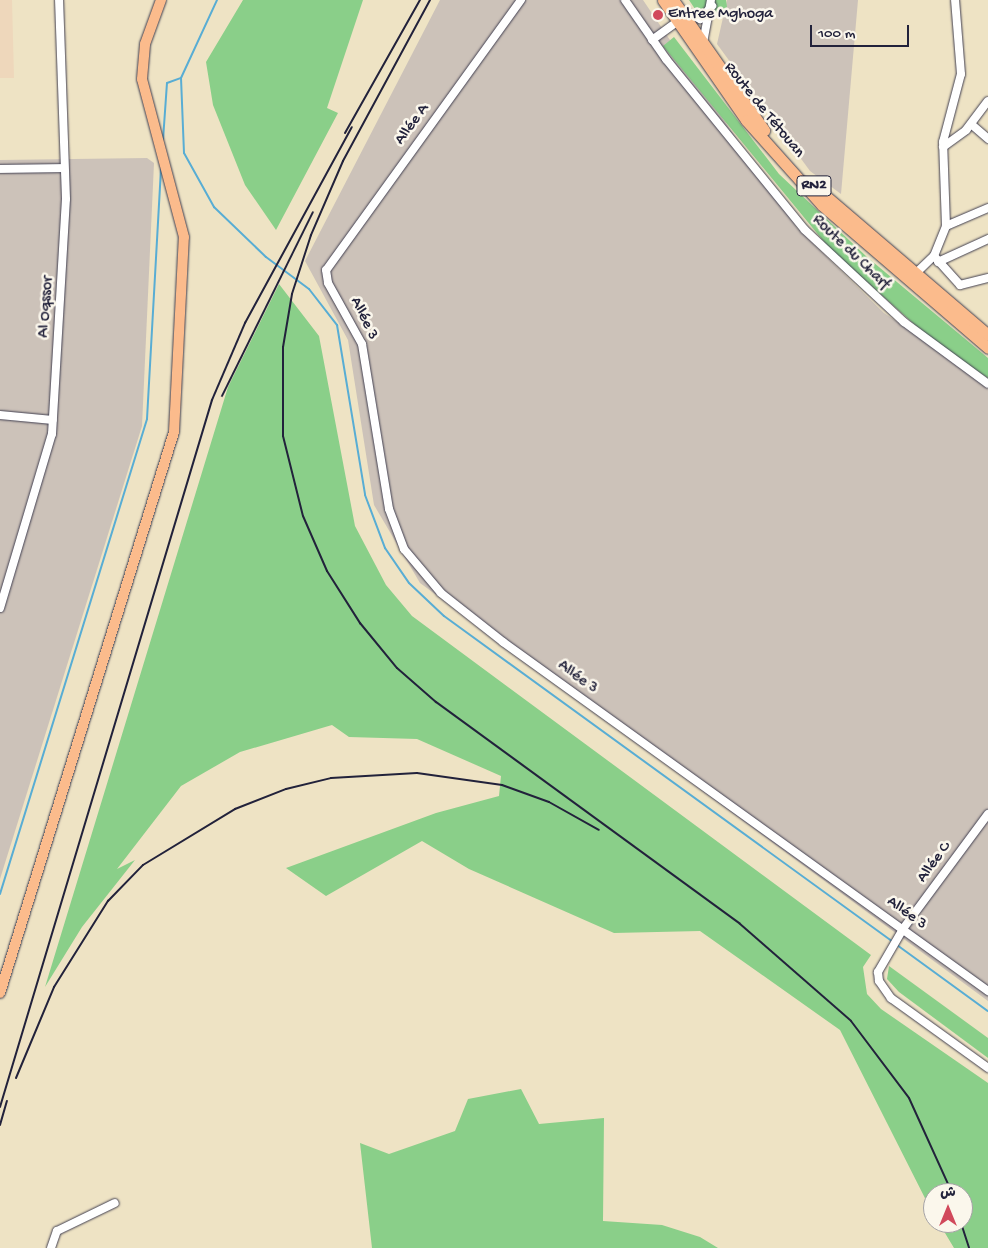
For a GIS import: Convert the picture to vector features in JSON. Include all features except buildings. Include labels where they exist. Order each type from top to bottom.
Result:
[{"type":"highway","name":"Route de Tétouan","points":[[663,0],[675,23],[746,120],[822,205],[988,348]]},
{"type":"highway","name":"Route de Tétouan","points":[[674,2],[743,103],[799,170],[914,275],[988,335]]},
{"type":"main road","points":[[0,993],[170,452],[184,283],[179,206],[153,130],[142,66],[161,0]]},
{"type":"street","name":"Al Oqssor","points":[[0,608],[46,461],[52,420],[64,271],[64,168],[59,0]]},
{"type":"street","name":"Allée A","points":[[327,266],[521,0]]},
{"type":"street","name":"Route du Charf","points":[[625,0],[652,40],[828,254],[935,348],[988,384]]},
{"type":"street","points":[[936,260],[946,226],[943,147],[960,74],[954,0]]},
{"type":"street","points":[[674,2],[696,19],[711,3]]},
{"type":"street","points":[[703,45],[711,3]]},
{"type":"street","points":[[652,40],[675,23]]},
{"type":"street","points":[[943,147],[970,124],[986,106]]},
{"type":"street","points":[[970,124],[988,140]]},
{"type":"street","points":[[0,169],[64,168]]},
{"type":"street","points":[[946,226],[987,211]]},
{"type":"street","points":[[914,275],[936,260],[988,239]]},
{"type":"street","points":[[936,260],[960,285],[988,278]]},
{"type":"street","name":"Allée 3","points":[[327,266],[328,283],[362,344],[389,509],[411,562],[448,599],[510,647],[902,931],[988,991]]},
{"type":"street","points":[[0,415],[52,420]]},
{"type":"street","name":"Allée C","points":[[988,814],[880,962],[879,981],[891,998],[988,1068]]},
{"type":"street","points":[[51,1248],[57,1231],[115,1203]]},
{"type":"shaded area","points":[[0,0],[12,0],[14,78],[0,78]]},
{"type":"shaded area","points":[[440,0],[643,0],[797,228],[884,313],[988,384],[988,1001],[420,583],[374,505],[348,340],[305,261]]},
{"type":"shaded area","points":[[727,0],[858,0],[841,194],[810,171],[717,44]]},
{"type":"shaded area","points":[[147,158],[154,163],[142,426],[0,879],[0,160]]},
{"type":"green space","points":[[243,0],[363,0],[327,108],[338,113],[276,230],[245,185],[213,105],[206,62]]},
{"type":"green space","points":[[689,0],[726,0],[727,7],[720,13],[697,12]]},
{"type":"green space","points":[[674,37],[779,174],[867,257],[988,358],[988,378],[942,349],[830,249],[663,46]]},
{"type":"green space","points":[[279,284],[319,336],[355,526],[386,585],[412,616],[871,955],[863,967],[867,994],[881,1009],[988,1083],[988,1248],[954,1248],[945,1233],[973,1233],[973,1183],[923,1183],[923,1194],[840,1030],[700,931],[614,933],[469,869],[422,841],[326,896],[286,868],[436,813],[499,796],[501,776],[417,739],[349,737],[332,725],[240,752],[181,786],[117,869],[135,860],[82,927],[45,987],[228,387]]},
{"type":"green space","points":[[889,966],[988,1038],[988,1058],[899,992],[887,979]]},
{"type":"green space","points":[[521,1089],[539,1124],[604,1118],[603,1221],[662,1225],[700,1237],[718,1248],[372,1248],[360,1143],[389,1154],[455,1131],[468,1099]]},
{"type":"waterway","points":[[163,140],[167,83],[181,78],[217,0]]},
{"type":"waterway","points":[[181,78],[184,153],[214,207],[266,257],[309,289],[337,325],[365,495],[385,548],[409,583],[444,616],[893,942]]},
{"type":"waterway","points":[[0,894],[147,419],[161,167]]},
{"type":"waterway","points":[[897,945],[988,1011]]},
{"type":"railway","points":[[345,133],[420,0]]},
{"type":"railway","points":[[430,0],[343,161],[311,235],[292,294],[283,347],[283,436],[303,516],[327,571],[360,623],[397,668],[436,702],[740,924],[851,1021],[909,1098],[947,1183]]},
{"type":"railway","points":[[0,1107],[212,400],[245,323],[352,127]]},
{"type":"railway","points":[[222,396],[313,212]]},
{"type":"railway","points":[[16,1078],[54,987],[108,901],[143,865],[235,809],[286,789],[331,778],[417,773],[502,785],[549,802],[599,830]]},
{"type":"railway","points":[[0,1125],[7,1101]]},
{"type":"railway","points":[[964,1233],[969,1248]]},
{"type":"place","name":"Entree Mghoga","points":[[658,15]]}]
